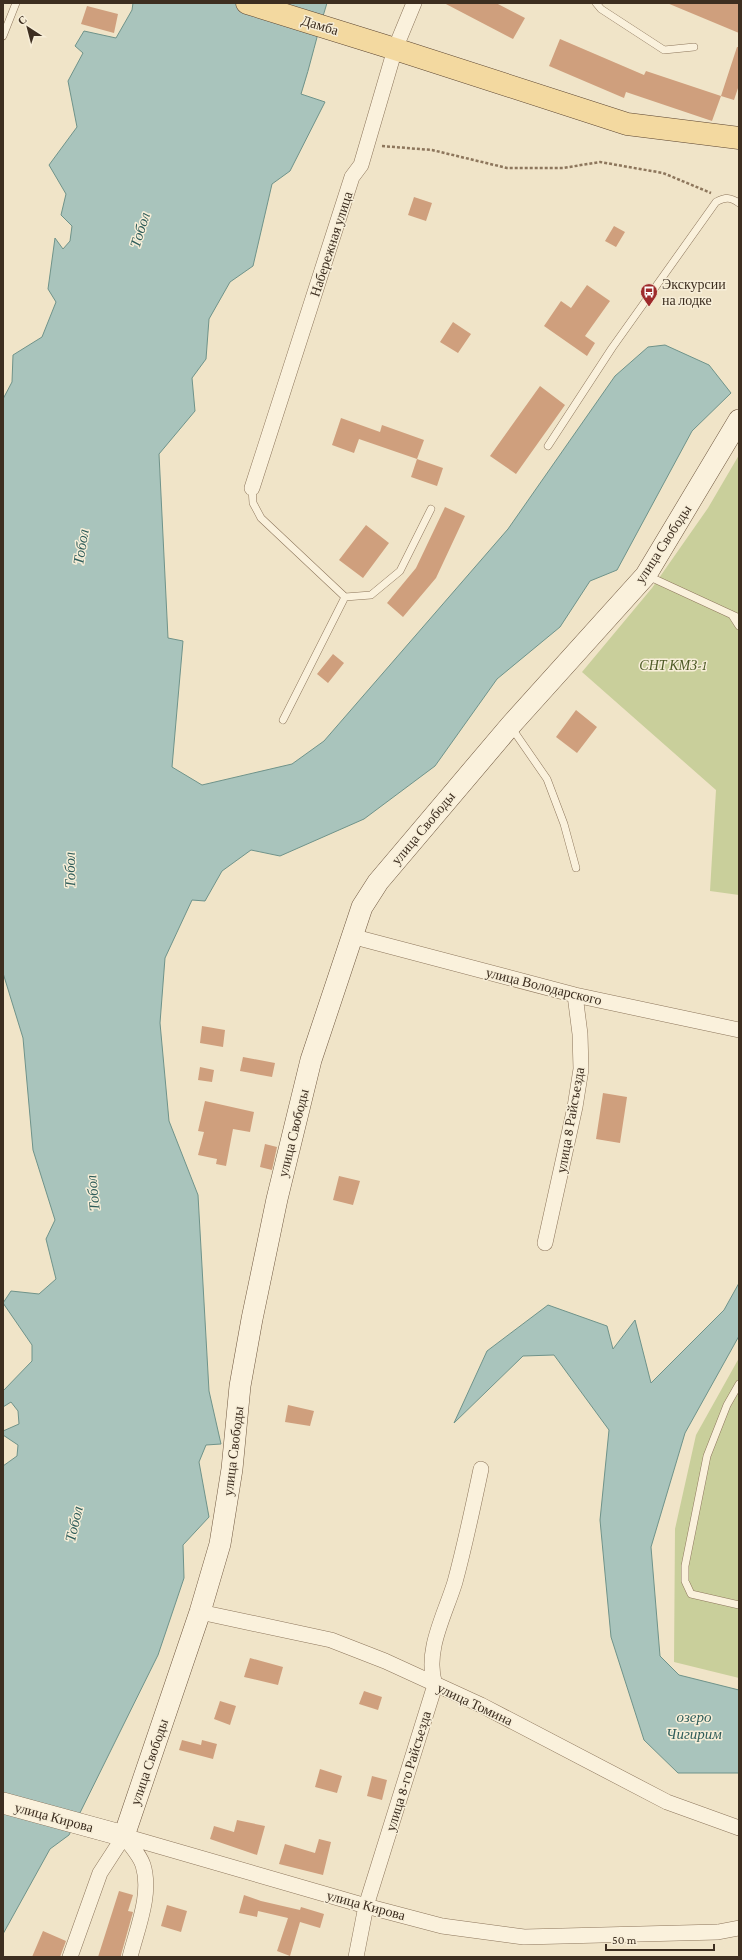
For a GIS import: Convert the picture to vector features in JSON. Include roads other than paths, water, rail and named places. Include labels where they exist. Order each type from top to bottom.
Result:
[{"type":"main road","name":"Дамба","points":[[247,3],[424,58],[627,124],[739,138]]},
{"type":"street","name":"Набережная улица","points":[[252,488],[352,177],[361,165],[395,49],[414,3]]},
{"type":"street","name":"улица Свободы","points":[[115,1833],[200,1612],[220,1544],[232,1469],[240,1386],[252,1319],[277,1199],[311,1060],[351,936],[362,907],[378,882],[510,726],[646,575],[739,420]]},
{"type":"street","name":"улица Володарского","points":[[351,936],[575,995],[739,1030]]},
{"type":"street","name":"улица 8 Райсъезда","points":[[545,1243],[575,1107],[581,1069],[580,1034],[575,995]]},
{"type":"street","name":"улица 8-го Райсъезда","points":[[356,1957],[366,1906],[435,1686],[432,1677],[434,1644],[454,1584],[469,1527],[481,1469]]},
{"type":"street","name":"улица Томина","points":[[200,1612],[331,1640],[385,1661],[435,1686],[481,1706],[667,1802],[739,1828]]},
{"type":"street","name":"улица Кирова","points":[[3,1803],[115,1833],[366,1906],[442,1926],[524,1937],[718,1932],[739,1928]]},
{"type":"street","points":[[70,1957],[115,1833],[143,1864],[145,1878],[144,1901],[130,1957]]},
{"type":"lane","points":[[3,36],[16,3]]},
{"type":"lane","points":[[596,3],[602,9],[664,50],[694,47]]},
{"type":"lane","points":[[548,446],[612,348],[716,202],[724,198],[730,198],[739,202]]},
{"type":"lane","points":[[252,488],[255,510],[261,518],[345,597],[371,595],[400,571],[431,510]]},
{"type":"lane","points":[[646,575],[735,616],[739,626]]},
{"type":"lane","points":[[283,720],[345,597]]},
{"type":"lane","points":[[510,726],[547,779],[564,824],[576,868]]},
{"type":"lane","points":[[739,1384],[727,1405],[707,1456],[685,1566],[685,1581],[691,1594],[739,1605]]},
{"type":"water","name":"Тобол","points":[[133,3],[327,3],[301,94],[325,102],[290,171],[272,184],[253,266],[230,282],[209,319],[206,359],[192,378],[195,411],[159,454],[168,638],[183,641],[172,767],[202,785],[292,764],[324,741],[508,529],[615,376],[648,347],[665,345],[709,365],[731,393],[692,431],[617,570],[590,581],[560,627],[497,679],[435,766],[364,819],[280,856],[251,850],[222,871],[205,901],[192,900],[165,958],[160,1023],[169,1121],[198,1195],[209,1391],[221,1444],[206,1445],[199,1462],[209,1517],[183,1545],[184,1578],[158,1655],[69,1835],[50,1849],[3,1934],[3,1466],[17,1456],[18,1445],[3,1435],[3,1431],[19,1424],[18,1411],[11,1402],[3,1407],[3,1391],[32,1361],[32,1345],[3,1303],[11,1291],[39,1294],[56,1279],[46,1239],[55,1220],[33,1150],[23,1038],[3,973],[3,399],[12,382],[13,355],[42,337],[56,302],[48,289],[55,238],[63,249],[70,241],[72,226],[61,215],[66,194],[49,165],[77,127],[68,81],[83,53],[75,46],[84,31],[116,38],[132,10]]},
{"type":"water","name":"озеро Чигирим","points":[[739,1283],[739,1336],[685,1433],[651,1547],[660,1656],[679,1675],[739,1690],[739,1773],[678,1773],[644,1740],[611,1637],[600,1520],[609,1430],[554,1355],[523,1356],[454,1423],[487,1351],[548,1305],[607,1326],[613,1349],[635,1320],[651,1383],[724,1310]]},
{"type":"place","name":"Экскурсии на лодке","points":[[649,307]]},
{"type":"park label","name":"СНТ КМЗ-1","points":[[673,665]]}]
